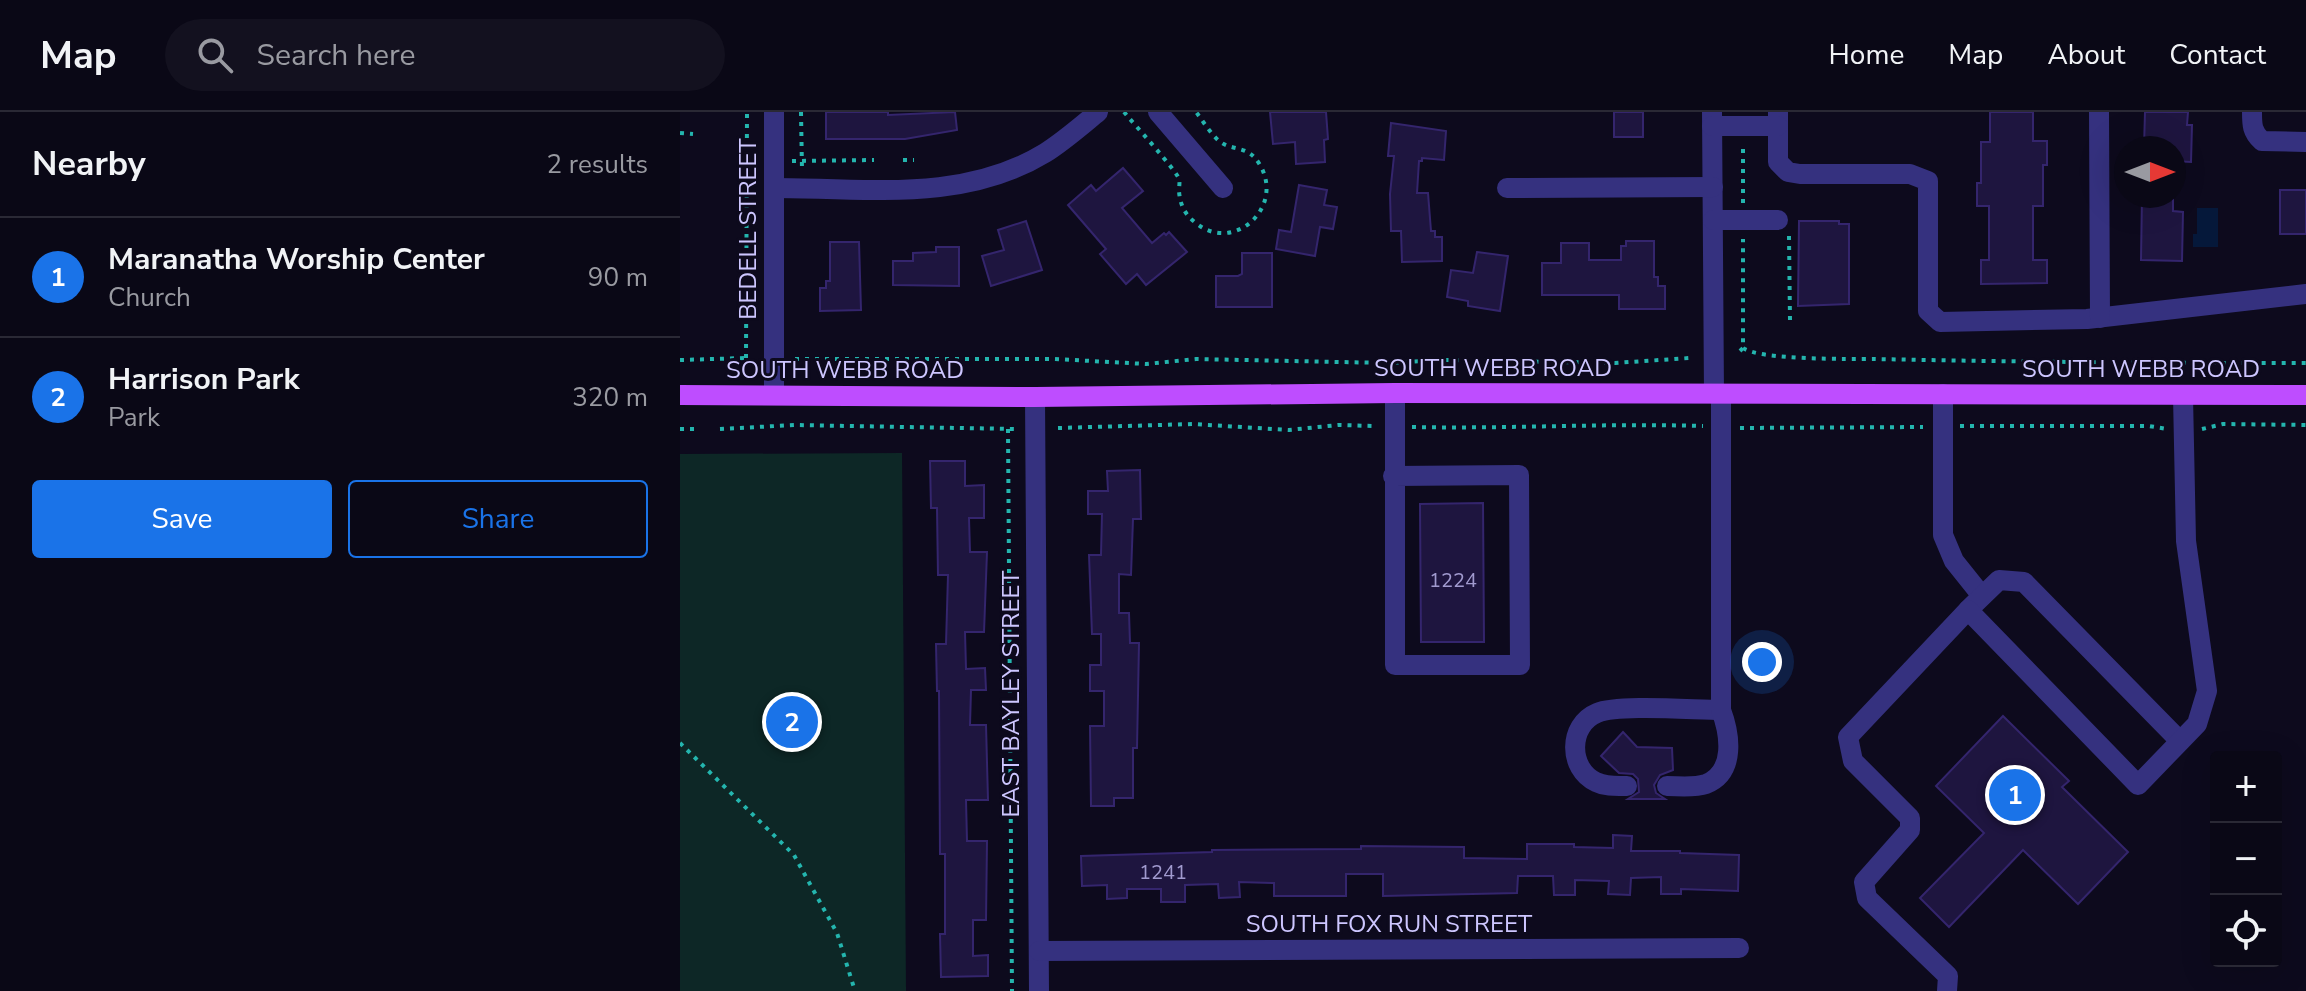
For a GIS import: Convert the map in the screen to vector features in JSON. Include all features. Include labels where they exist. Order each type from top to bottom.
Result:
[{"type":"main road","name":"SOUTH WEBB ROAD","points":[[680,395],[2306,395]]},
{"type":"street","name":"BEDELL STREET","points":[[774,112],[774,395]]},
{"type":"street","points":[[775,188],[931,189],[977,181],[1043,154],[1098,112]]},
{"type":"street","points":[[1158,112],[1223,188]]},
{"type":"street","points":[[2099,112],[2100,318]]},
{"type":"street","points":[[2252,112],[2252,126],[2262,141],[2306,142]]},
{"type":"street","points":[[1667,786],[1703,785],[1721,772],[1728,757],[1728,728],[1721,710],[1712,119],[1778,119],[1778,162],[1788,172],[1910,174],[1928,181],[1928,311],[1940,322],[2100,318],[2306,294]]},
{"type":"street","points":[[1507,188],[1713,187]]},
{"type":"street","points":[[1713,220],[1784,225]]},
{"type":"street","points":[[1393,476],[1519,475],[1520,665],[1395,665],[1393,476],[1395,393]]},
{"type":"street","points":[[1943,394],[1943,535],[1954,561],[1975,603],[2138,785],[2197,724],[2207,691],[2186,541],[2183,396]]},
{"type":"street","name":"EAST BAYLEY STREET","points":[[1035,397],[1039,991]]},
{"type":"street","points":[[1947,991],[1948,976],[1867,898],[1864,882],[1910,830],[1910,818],[1853,761],[1848,737],[1999,580],[2024,582],[2180,741]]},
{"type":"street","points":[[1627,786],[1597,783],[1581,769],[1575,749],[1576,740],[1579,730],[1591,716],[1610,710],[1721,710]]},
{"type":"street","name":"SOUTH FOX RUN STREET","points":[[1039,951],[1739,948]]},
{"type":"path","points":[[746,358],[747,112]]},
{"type":"path","points":[[801,112],[801,188]]},
{"type":"path","points":[[1131,120],[1139,113]]},
{"type":"path","points":[[680,133],[693,134]]},
{"type":"path","points":[[1743,137],[1743,208]]},
{"type":"path","points":[[792,161],[874,160]]},
{"type":"path","points":[[903,160],[914,160]]},
{"type":"path","points":[[1784,225],[1790,321]]},
{"type":"path","points":[[1743,233],[1742,350],[1750,357],[1946,362],[2306,363]]},
{"type":"path","points":[[795,359],[1055,359],[1146,364],[1196,359],[1615,363],[1690,358]]},
{"type":"path","points":[[680,360],[753,359]]},
{"type":"path","points":[[1058,428],[1193,424],[1289,430],[1338,425],[1382,426]]},
{"type":"path","points":[[2200,430],[2223,424],[2306,425]]},
{"type":"path","points":[[720,429],[795,425],[1015,429]]},
{"type":"path","points":[[1409,427],[1705,426]]},
{"type":"path","points":[[1958,426],[2149,426],[2171,430]]},
{"type":"path","points":[[1734,427],[1927,427]]},
{"type":"path","points":[[680,429],[695,429]]},
{"type":"path","points":[[1008,429],[1012,991]]},
{"type":"path","points":[[680,743],[794,855],[837,933],[855,991]]},
{"type":"green space","points":[[902,453],[906,991],[680,991],[680,454]]},
{"type":"water","points":[[2197,208],[2218,208],[2218,247],[2193,247],[2193,234],[2197,234]]},
{"type":"building","points":[[826,112],[888,112],[888,115],[955,112],[957,130],[905,139],[826,139]]},
{"type":"building","points":[[1270,112],[1326,112],[1328,139],[1324,140],[1325,162],[1296,164],[1295,142],[1273,144]]},
{"type":"building","points":[[1614,112],[1643,112],[1643,137],[1614,137]]},
{"type":"building","points":[[1990,112],[2033,112],[2033,141],[2047,141],[2047,165],[2043,165],[2043,206],[2033,206],[2033,260],[2047,260],[2047,283],[1981,284],[1981,260],[1989,260],[1989,206],[1977,206],[1977,183],[1981,183],[1981,142],[1990,142]]},
{"type":"building","points":[[2145,112],[2188,112],[2187,125],[2192,125],[2191,162],[2186,162],[2186,136],[2144,136]]},
{"type":"building","points":[[1391,123],[1446,131],[1444,160],[1422,158],[1419,161],[1417,193],[1428,193],[1431,231],[1435,231],[1435,237],[1442,237],[1442,261],[1402,262],[1401,231],[1391,231],[1390,194],[1394,156],[1388,156]]},
{"type":"building","points":[[1123,168],[1143,191],[1122,208],[1152,243],[1169,232],[1187,252],[1146,285],[1137,274],[1126,284],[1100,254],[1106,249],[1068,205],[1091,185],[1096,191]]},
{"type":"building","points":[[1299,185],[1327,190],[1324,205],[1337,207],[1333,229],[1320,227],[1315,256],[1276,249],[1279,230],[1291,232]]},
{"type":"building","points":[[2280,190],[2306,190],[2306,234],[2280,234]]},
{"type":"building","points":[[2142,208],[2173,208],[2173,211],[2183,212],[2182,261],[2141,260]]},
{"type":"building","points":[[1026,221],[1042,270],[991,286],[982,256],[1004,250],[998,230]]},
{"type":"building","points":[[1799,221],[1849,224],[1849,304],[1798,306]]},
{"type":"building","points":[[1626,241],[1654,241],[1654,277],[1658,277],[1658,286],[1665,286],[1665,309],[1619,309],[1619,295],[1542,295],[1542,263],[1561,263],[1561,243],[1589,243],[1589,260],[1621,260],[1621,246],[1626,246]]},
{"type":"building","points":[[830,242],[859,242],[861,310],[820,311],[820,288],[826,288],[826,281],[830,281]]},
{"type":"building","points":[[936,247],[959,247],[959,286],[893,285],[893,261],[913,261],[913,253],[936,252]]},
{"type":"building","points":[[1477,252],[1508,256],[1500,311],[1468,306],[1468,301],[1447,297],[1451,270],[1473,273]]},
{"type":"building","points":[[1242,253],[1272,253],[1272,307],[1216,307],[1216,276],[1242,274]]},
{"type":"building","points":[[930,461],[965,461],[965,486],[984,485],[984,518],[969,518],[970,552],[987,552],[984,632],[965,632],[966,669],[985,668],[986,690],[971,690],[970,725],[986,725],[988,800],[966,800],[967,841],[987,841],[986,920],[973,920],[973,956],[988,955],[988,976],[941,977],[940,934],[945,934],[945,854],[940,854],[936,644],[946,644],[948,575],[938,575],[937,508],[931,508]]},
{"type":"building","points":[[1140,470],[1141,519],[1133,519],[1131,575],[1119,574],[1119,613],[1129,613],[1130,643],[1139,643],[1133,798],[1114,798],[1114,806],[1091,806],[1090,726],[1104,726],[1104,691],[1090,691],[1090,665],[1101,665],[1101,634],[1092,634],[1089,555],[1101,555],[1102,514],[1088,514],[1088,491],[1108,491],[1107,471]]},
{"type":"building","points":[[1483,503],[1484,642],[1421,642],[1420,504]]},
{"type":"building","points":[[2003,716],[2069,781],[2062,787],[2128,852],[2078,904],[2023,850],[1949,927],[1920,898],[1984,833],[1936,786]]},
{"type":"building","points":[[1623,732],[1637,747],[1672,748],[1673,770],[1660,775],[1654,785],[1656,793],[1665,799],[1628,799],[1639,792],[1638,779],[1633,774],[1619,773],[1601,756]]},
{"type":"building","points":[[1613,835],[1632,836],[1631,851],[1739,855],[1738,891],[1681,889],[1681,894],[1661,894],[1661,877],[1631,878],[1630,895],[1608,894],[1609,881],[1575,880],[1575,895],[1554,895],[1553,876],[1518,876],[1517,893],[1383,896],[1383,874],[1346,874],[1346,896],[1274,896],[1274,883],[1239,882],[1240,897],[1219,898],[1218,884],[1185,885],[1185,902],[1161,902],[1161,889],[1127,889],[1127,898],[1107,899],[1107,885],[1082,886],[1081,856],[1212,850],[1361,849],[1361,846],[1464,847],[1464,858],[1527,859],[1527,844],[1613,848]]},
{"type":"place","name":"Harrison Park","points":[[792,722]]},
{"type":"place","name":"Maranatha Worship Center","points":[[2015,795]]}]
